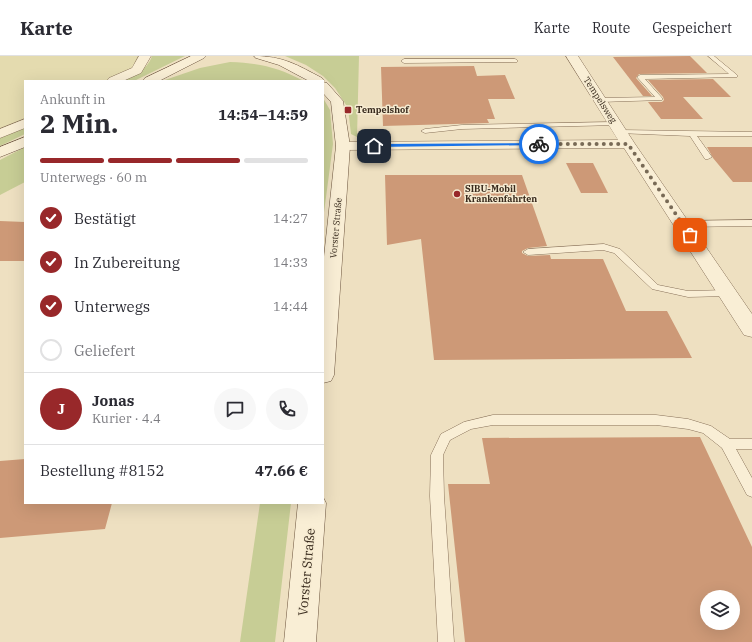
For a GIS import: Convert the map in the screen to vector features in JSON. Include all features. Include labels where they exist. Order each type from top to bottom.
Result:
[{"type":"street","points":[[115,80],[137,70],[145,56]]},
{"type":"street","points":[[151,80],[200,56]]},
{"type":"street","points":[[260,56],[283,63],[316,78],[317,80]]},
{"type":"street","name":"Tempelsweg","points":[[572,56],[621,134],[752,330]]},
{"type":"street","name":"Vorster Straße","points":[[324,87],[337,101],[343,146],[324,364]]},
{"type":"street","points":[[0,134],[24,122]]},
{"type":"street","points":[[343,146],[621,134]]},
{"type":"street","points":[[0,153],[24,141]]},
{"type":"street","name":"Vorster Straße","points":[[300,642],[312,504]]},
{"type":"lane","points":[[600,100],[660,99],[640,77],[734,76],[711,56]]},
{"type":"lane","points":[[404,60],[515,61]]},
{"type":"lane","points":[[425,131],[462,127],[621,134],[752,134]]},
{"type":"lane","points":[[692,134],[708,157]]},
{"type":"lane","points":[[682,224],[752,223]]},
{"type":"lane","points":[[528,252],[604,247],[617,252],[655,287],[688,294],[728,293]]},
{"type":"lane","points":[[446,642],[437,496],[437,455],[445,437],[468,425],[494,420],[656,420],[688,424],[706,429],[727,444],[752,491]]},
{"type":"lane","points":[[727,444],[752,444]]},
{"type":"shaded area","points":[[0,56],[141,56],[132,68],[111,80],[24,80],[24,121],[0,132]]},
{"type":"green space","points":[[152,56],[185,56],[136,80],[122,80],[143,69],[150,61]]},
{"type":"green space","points":[[285,56],[359,56],[357,137],[351,134],[348,108],[335,88],[323,76],[306,65]]},
{"type":"green space","points":[[230,62],[250,63],[277,69],[302,80],[165,80],[200,68]]},
{"type":"green space","points":[[324,100],[330,110],[333,144],[324,212]]},
{"type":"green space","points":[[24,126],[24,134],[0,146],[0,138]]},
{"type":"green space","points":[[24,148],[24,183],[0,195],[0,160]]},
{"type":"green space","points":[[260,504],[291,504],[275,642],[240,642]]},
{"type":"building","points":[[690,56],[707,73],[639,74],[636,78],[652,96],[643,96],[613,57]]},
{"type":"building","points":[[474,66],[477,76],[505,75],[515,99],[488,99],[495,119],[487,119],[489,123],[383,126],[381,67]]},
{"type":"building","points":[[713,79],[731,97],[683,97],[703,119],[661,119],[648,102],[662,102],[664,100],[648,80]]},
{"type":"building","points":[[707,147],[752,147],[752,182],[733,182],[713,158]]},
{"type":"building","points":[[566,163],[593,163],[608,193],[581,193]]},
{"type":"building","points":[[385,175],[522,175],[547,246],[528,248],[522,251],[522,253],[528,256],[550,255],[551,259],[603,259],[626,311],[667,311],[692,358],[434,360],[421,239],[387,245]]},
{"type":"building","points":[[0,221],[24,222],[24,261],[0,261]]},
{"type":"building","points":[[700,437],[752,547],[752,642],[465,642],[448,484],[490,484],[482,438]]},
{"type":"building","points":[[24,459],[24,504],[112,504],[105,529],[0,538],[0,461]]},
{"type":"way so far","points":[[539,144],[628,144],[690,235]]},
{"type":"place","name":"Tempelshof","points":[[348,110]]},
{"type":"place","name":"SIBU-Mobil Krankenfahrten","points":[[457,194]]},
{"type":"route","points":[[374,146],[539,144]]}]
